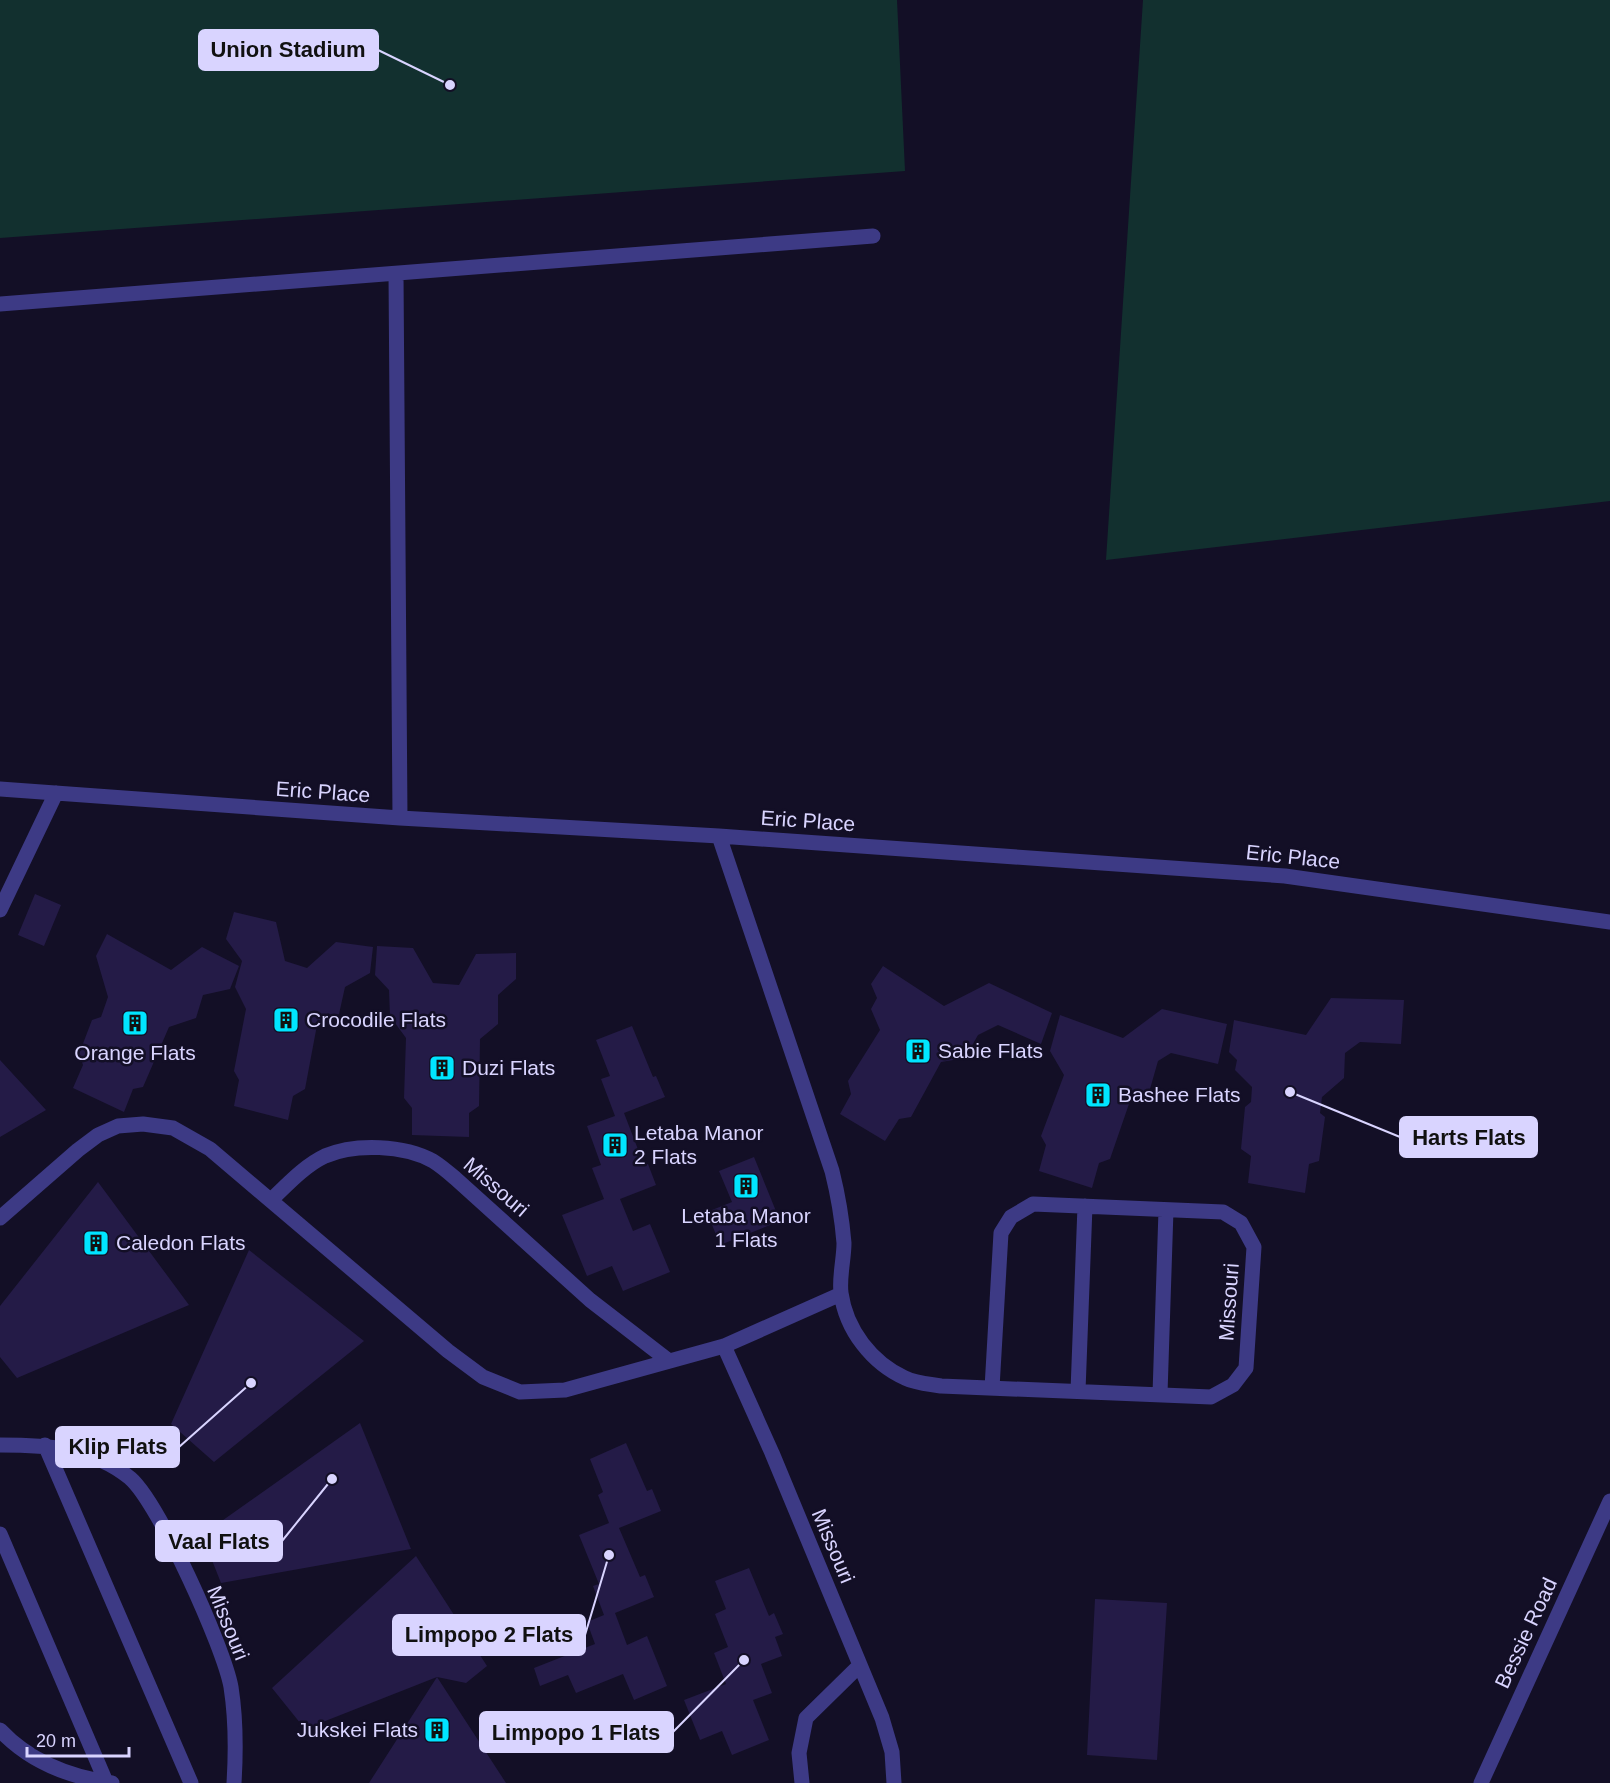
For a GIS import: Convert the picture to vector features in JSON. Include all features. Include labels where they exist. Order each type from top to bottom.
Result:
[{"type":"street","points":[[0,304],[873,236]]},
{"type":"street","points":[[396,274],[400,818]]},
{"type":"street","name":"Eric Place","points":[[0,789],[400,818],[719,836],[1285,876],[1610,922]]},
{"type":"street","points":[[0,910],[56,793]]},
{"type":"street","name":"Missouri","points":[[719,836],[832,1171],[842,1212],[844,1246],[841,1294],[852,1327],[865,1348],[880,1364],[906,1379],[941,1386],[1211,1397],[1233,1385],[1246,1368],[1254,1247],[1241,1223],[1223,1212],[1033,1204],[1011,1218],[1001,1233],[992,1388]]},
{"type":"street","points":[[0,1218],[98,1135],[118,1126],[143,1124],[173,1128],[210,1149],[448,1351],[483,1377],[520,1392],[566,1390],[723,1346],[841,1294]]},
{"type":"street","name":"Missouri","points":[[271,1200],[307,1168],[323,1157],[344,1149],[406,1152],[432,1161],[455,1178],[590,1300],[669,1361]]},
{"type":"street","points":[[1078,1391],[1085,1206]]},
{"type":"street","points":[[1160,1394],[1166,1210]]},
{"type":"street","name":"Missouri","points":[[723,1346],[772,1453],[882,1718],[892,1752],[894,1783]]},
{"type":"street","name":"Missouri","points":[[0,1445],[45,1445],[86,1453],[130,1478],[153,1506],[207,1618],[230,1685],[237,1743],[234,1783]]},
{"type":"street","points":[[45,1445],[191,1783]]},
{"type":"street","name":"Bessie Road","points":[[1481,1783],[1610,1501]]},
{"type":"street","points":[[0,1534],[109,1783]]},
{"type":"street","points":[[802,1783],[799,1753],[806,1719],[860,1665]]},
{"type":"street","points":[[0,1730],[43,1764],[73,1776],[109,1783]]},
{"type":"green space","points":[[0,0],[897,0],[905,171],[0,238]]},
{"type":"green space","points":[[1143,0],[1610,0],[1610,501],[1106,560]]},
{"type":"building","points":[[35,894],[61,905],[44,946],[18,935]]},
{"type":"building","name":"Crocodile Flats","points":[[234,912],[276,922],[285,961],[307,968],[336,942],[373,947],[370,973],[345,987],[339,1014],[317,1025],[305,1089],[293,1096],[288,1120],[234,1106],[239,1080],[234,1071],[246,1009],[235,987],[242,961],[226,939]]},
{"type":"building","name":"Orange Flats","points":[[107,934],[171,970],[202,947],[239,966],[230,989],[203,995],[196,1018],[169,1027],[143,1087],[133,1089],[124,1112],[73,1088],[83,1065],[79,1054],[92,1020],[101,1017],[108,997],[96,956]]},
{"type":"building","name":"Duzi Flats","points":[[377,946],[413,948],[433,983],[459,985],[476,954],[516,953],[516,979],[498,995],[498,1024],[480,1039],[479,1106],[469,1113],[469,1137],[412,1135],[412,1108],[404,1098],[406,1038],[390,1016],[389,990],[375,975]]},
{"type":"building","name":"Sabie Flats","points":[[883,966],[944,1006],[989,983],[1052,1013],[1041,1044],[998,1025],[978,1035],[965,1058],[941,1062],[911,1117],[899,1119],[885,1141],[840,1114],[851,1094],[848,1081],[880,1030],[871,1009],[877,998],[871,984]]},
{"type":"building","points":[[1331,998],[1404,1000],[1401,1044],[1360,1042],[1345,1053],[1344,1078],[1322,1097],[1320,1113],[1325,1117],[1319,1161],[1309,1164],[1305,1193],[1248,1183],[1251,1156],[1241,1149],[1245,1107],[1251,1102],[1252,1087],[1235,1070],[1237,1060],[1229,1052],[1234,1020],[1306,1035]]},
{"type":"building","name":"Bashee Flats","points":[[1162,1009],[1227,1024],[1218,1064],[1171,1053],[1158,1061],[1150,1089],[1130,1101],[1110,1159],[1099,1163],[1092,1188],[1039,1171],[1046,1145],[1041,1136],[1064,1075],[1050,1051],[1060,1015],[1123,1038]]},
{"type":"building","name":"Letaba Manor 2 Flats","points":[[632,1026],[653,1077],[656,1076],[665,1097],[624,1113],[644,1165],[648,1164],[656,1185],[620,1199],[633,1231],[650,1224],[670,1272],[623,1291],[612,1266],[587,1276],[562,1215],[604,1199],[592,1168],[601,1165],[587,1126],[615,1116],[601,1079],[610,1076],[596,1040]]},
{"type":"building","points":[[0,1060],[46,1110],[0,1137]]},
{"type":"building","name":"Letaba Manor 1 Flats","points":[[754,1157],[780,1221],[720,1245],[707,1212],[732,1202],[719,1171]]},
{"type":"building","name":"Caledon Flats","points":[[98,1182],[189,1305],[17,1378],[0,1357],[0,1306]]},
{"type":"building","points":[[249,1250],[364,1341],[214,1462],[171,1424]]},
{"type":"building","points":[[360,1423],[411,1549],[221,1583],[202,1535]]},
{"type":"building","points":[[626,1443],[647,1491],[652,1489],[661,1511],[619,1528],[640,1577],[645,1575],[654,1597],[615,1613],[627,1645],[647,1636],[667,1686],[634,1700],[623,1674],[576,1693],[568,1675],[540,1686],[534,1668],[595,1644],[587,1622],[604,1615],[593,1586],[599,1584],[579,1535],[609,1523],[598,1495],[603,1492],[590,1459]]},
{"type":"building","points":[[416,1556],[487,1666],[466,1683],[437,1677],[305,1729],[272,1688]]},
{"type":"building","points":[[749,1568],[769,1616],[774,1613],[783,1634],[775,1637],[782,1656],[761,1664],[772,1693],[753,1700],[769,1740],[732,1755],[722,1731],[700,1740],[684,1700],[726,1684],[714,1653],[728,1647],[715,1614],[726,1609],[715,1581]]},
{"type":"building","points":[[1095,1599],[1167,1603],[1157,1760],[1087,1755]]},
{"type":"building","name":"Jukskei Flats","points":[[437,1677],[506,1783],[369,1783]]},
{"type":"place","name":"Union Stadium","points":[[450,85]]},
{"type":"place","name":"Crocodile Flats","points":[[286,1020]]},
{"type":"place","name":"Orange Flats","points":[[135,1023]]},
{"type":"place","name":"Sabie Flats","points":[[918,1051]]},
{"type":"place","name":"Duzi Flats","points":[[442,1068]]},
{"type":"place","name":"Harts Flats","points":[[1290,1092]]},
{"type":"place","name":"Bashee Flats","points":[[1098,1095]]},
{"type":"place","name":"Letaba Manor 2 Flats","points":[[615,1145]]},
{"type":"place","name":"Letaba Manor 1 Flats","points":[[746,1186]]},
{"type":"place","name":"Caledon Flats","points":[[96,1243]]},
{"type":"place","name":"Klip Flats","points":[[251,1383]]},
{"type":"place","name":"Vaal Flats","points":[[332,1479]]},
{"type":"place","name":"Limpopo 2 Flats","points":[[609,1555]]},
{"type":"place","name":"Limpopo 1 Flats","points":[[744,1660]]},
{"type":"place","name":"Jukskei Flats","points":[[437,1730]]}]
